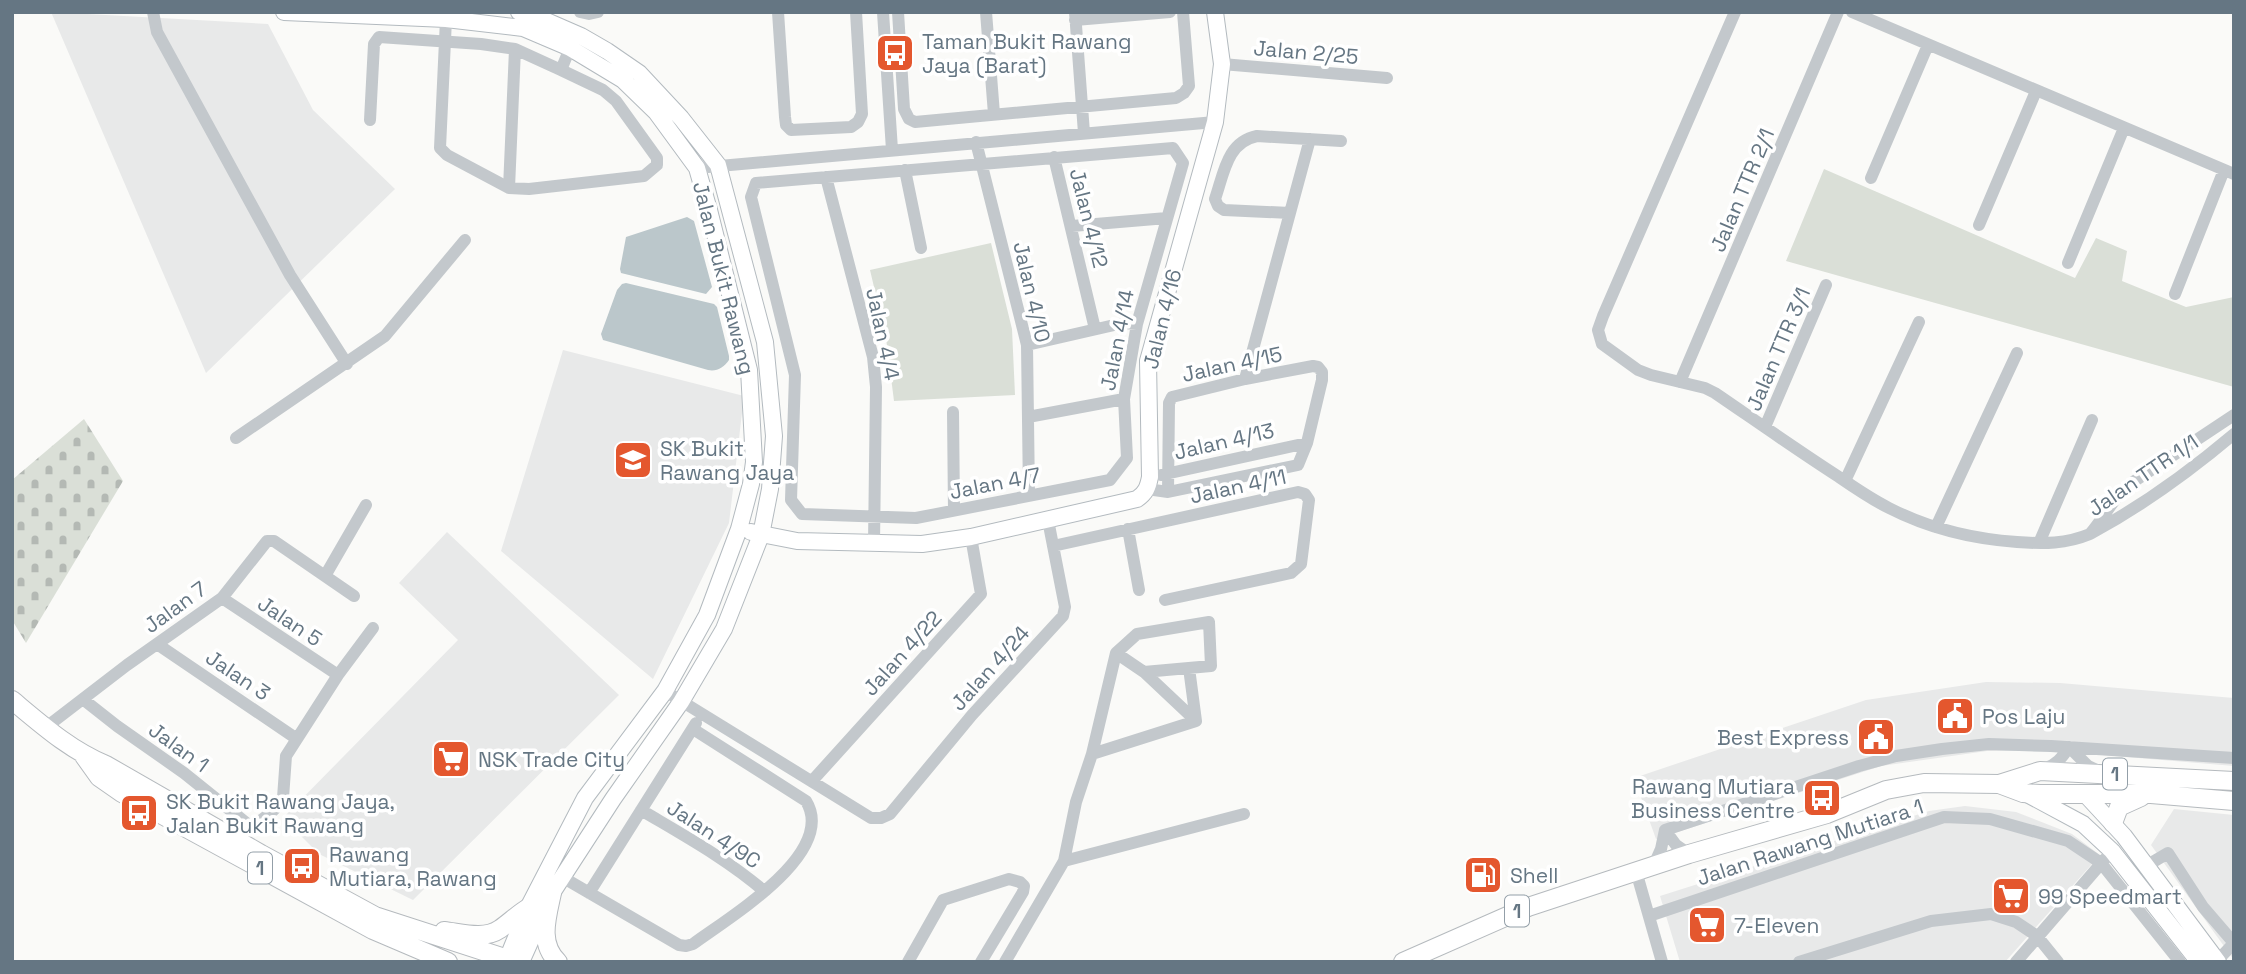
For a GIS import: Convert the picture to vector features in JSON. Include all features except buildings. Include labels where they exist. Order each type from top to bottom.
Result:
[{"type":"main road","name":"1","points":[[12,700],[84,756],[106,765],[375,916],[513,961]]},
{"type":"main road","name":"1","points":[[84,756],[99,777],[122,793],[373,930],[448,962]]},
{"type":"main road","name":"1","points":[[1403,962],[1528,907],[1689,854],[1827,814],[1885,790],[1924,783],[2022,785],[2040,771],[2234,781]]},
{"type":"main road","points":[[2022,785],[2074,788],[2086,795]]},
{"type":"main road","name":"1","points":[[2086,795],[2151,794],[2234,801]]},
{"type":"main road","points":[[2113,823],[2116,811],[2122,804],[2151,794]]},
{"type":"main road","points":[[552,893],[545,941],[558,962]]},
{"type":"main road","points":[[375,916],[443,930],[486,935],[501,928],[528,908]]},
{"type":"street","points":[[153,12],[158,32],[290,275],[347,364]]},
{"type":"street","name":"Jalan Bukit Rawang","points":[[284,12],[446,19],[523,29],[570,48],[623,80],[656,112],[697,168],[749,370],[754,462],[739,529],[707,615],[665,691],[585,798],[528,908],[513,961]]},
{"type":"street","name":"Jalan Bukit Rawang","points":[[513,961],[562,877],[681,702],[724,629],[761,535],[770,489],[774,436],[765,342],[718,165],[681,118],[639,73],[581,36],[519,12]]},
{"type":"street","points":[[580,12],[589,15],[598,12]]},
{"type":"street","points":[[778,12],[786,125],[791,130],[851,127],[858,122],[862,114],[856,12]]},
{"type":"street","points":[[883,12],[892,150]]},
{"type":"street","points":[[898,12],[904,109],[909,119],[915,122],[1176,98],[1189,86],[1183,12]]},
{"type":"street","points":[[986,12],[994,114]]},
{"type":"street","points":[[1084,133],[1075,16],[1170,12]]},
{"type":"street","name":"Jalan 4/16","points":[[1149,483],[1148,361],[1215,122],[1222,64],[1215,12]]},
{"type":"street","points":[[1735,12],[1603,316],[1598,330],[1602,344],[1638,370],[1705,388],[1887,508],[1936,527],[2001,541],[2069,542],[2091,534]]},
{"type":"street","name":"Jalan TTR 2/1","points":[[1679,382],[1838,12]]},
{"type":"street","points":[[1852,12],[2229,172],[2175,294]]},
{"type":"street","points":[[370,120],[376,39],[382,37],[444,41],[515,49],[603,90],[616,101],[657,158],[657,166],[644,176],[540,189],[509,188],[447,155],[440,148],[444,41],[446,19]]},
{"type":"street","points":[[1871,178],[1928,45]]},
{"type":"street","points":[[561,70],[570,48]]},
{"type":"street","points":[[509,188],[515,49]]},
{"type":"street","name":"Jalan 2/25","points":[[1222,64],[1387,78]]},
{"type":"street","points":[[1979,225],[2036,91]]},
{"type":"street","points":[[697,168],[1215,122]]},
{"type":"street","points":[[2068,263],[2124,128]]},
{"type":"street","points":[[1290,213],[1224,209],[1217,206],[1215,199],[1231,151],[1247,138],[1258,136],[1341,141]]},
{"type":"street","points":[[1245,379],[1310,139]]},
{"type":"street","name":"Jalan 4/10","points":[[976,142],[1027,345],[1030,495]]},
{"type":"street","name":"Jalan 4/14","points":[[1054,157],[1173,148],[1183,163],[1138,319],[1124,399],[1127,458],[1118,469]]},
{"type":"street","points":[[826,177],[1054,157]]},
{"type":"street","name":"Jalan 4/12","points":[[1054,157],[1096,329]]},
{"type":"street","points":[[905,170],[922,248]]},
{"type":"street","name":"Jalan 4/7","points":[[826,177],[756,183],[751,197],[795,375],[791,500],[802,514],[916,518],[1110,480],[1118,469]]},
{"type":"street","name":"Jalan 4/4","points":[[826,177],[873,357],[876,387],[874,544]]},
{"type":"street","points":[[1072,226],[1167,218]]},
{"type":"street","points":[[236,438],[385,336],[465,240]]},
{"type":"street","name":"Jalan TTR 3/1","points":[[1765,428],[1826,285]]},
{"type":"street","points":[[1027,345],[1138,319],[1159,319]]},
{"type":"street","points":[[1845,481],[1919,322]]},
{"type":"street","points":[[1936,527],[2017,353]]},
{"type":"street","name":"Jalan 4/15","points":[[1168,492],[1170,399],[1245,379],[1318,367],[1322,372],[1322,380],[1307,443]]},
{"type":"street","points":[[1028,417],[1124,399]]},
{"type":"street","points":[[953,412],[954,510]]},
{"type":"street","name":"Jalan TTR 1/1","points":[[2091,534],[2104,518],[2115,497],[2127,486],[2234,415]]},
{"type":"street","points":[[2039,543],[2092,421]]},
{"type":"street","name":"Jalan TTR 1/1","points":[[2091,534],[2196,466],[2234,434]]},
{"type":"street","points":[[739,529],[797,541],[874,544],[922,544],[971,537],[1137,499],[1149,483],[1168,492],[1298,465],[1307,443]]},
{"type":"street","name":"Jalan 4/13","points":[[1149,483],[1168,474],[1307,443]]},
{"type":"street","points":[[2158,467],[2169,484]]},
{"type":"street","name":"Jalan 4/11","points":[[1053,545],[1298,492],[1305,494],[1309,500],[1301,564],[1291,573],[1165,600]]},
{"type":"street","points":[[325,576],[366,505]]},
{"type":"street","name":"Jalan 4/24","points":[[812,781],[871,818],[890,814],[972,715],[1063,616],[1065,607],[1048,520]]},
{"type":"street","points":[[1128,529],[1139,590]]},
{"type":"street","name":"Jalan 4/22","points":[[812,781],[981,594],[971,537]]},
{"type":"street","name":"Jalan 7","points":[[45,728],[222,598],[267,541],[274,541],[354,596]]},
{"type":"street","name":"Jalan 5","points":[[222,598],[338,675]]},
{"type":"street","points":[[908,962],[943,900],[1009,879],[1020,882],[1024,886],[1023,892],[985,956],[1005,961],[1064,861],[1076,802],[1092,754],[1116,653],[1138,634],[1209,622],[1211,666],[1143,672]]},
{"type":"street","points":[[236,832],[259,823],[283,798],[286,756],[338,675],[373,628]]},
{"type":"street","name":"Jalan 3","points":[[157,644],[297,739]]},
{"type":"street","points":[[1116,653],[1143,672],[1196,721]]},
{"type":"street","points":[[1189,668],[1196,721]]},
{"type":"street","points":[[665,691],[812,781]]},
{"type":"street","name":"Jalan 1","points":[[85,700],[184,773],[250,827]]},
{"type":"street","points":[[589,893],[702,714]]},
{"type":"street","points":[[1092,754],[1196,721]]},
{"type":"street","points":[[562,877],[679,945],[686,946],[693,944],[764,891],[794,863],[811,836],[811,809],[806,801],[693,729]]},
{"type":"street","points":[[1665,830],[1896,756],[1989,744],[2234,758]]},
{"type":"street","points":[[2040,771],[2053,766],[2062,758],[2068,747]]},
{"type":"street","points":[[2068,747],[2088,766],[2104,773]]},
{"type":"street","points":[[2022,785],[2083,824],[2107,857],[2199,962]]},
{"type":"street","points":[[2086,795],[2113,823],[2218,961],[2234,943],[2203,906],[2168,853],[2146,866]]},
{"type":"street","points":[[579,810],[590,813],[599,810],[613,799]]},
{"type":"street","name":"Jalan 4/9C","points":[[641,810],[711,853],[764,891]]},
{"type":"street","points":[[1064,861],[1244,814]]},
{"type":"street","name":"Jalan Rawang Mutiara 1","points":[[1649,916],[1944,817],[1990,819],[2068,841],[2107,857],[2180,962]]},
{"type":"street","points":[[2107,857],[2113,823]]},
{"type":"street","points":[[1665,830],[1676,845],[1689,854]]},
{"type":"street","points":[[1654,865],[1665,830]]},
{"type":"street","points":[[2016,962],[2107,857],[2125,850],[2136,852]]},
{"type":"street","points":[[1636,871],[1662,962]]},
{"type":"street","points":[[1799,962],[1931,921],[1991,914],[2016,922],[2037,936],[2058,962]]},
{"type":"shaded area","points":[[51,12],[268,24],[313,110],[395,189],[206,373]]},
{"type":"shaded area","points":[[687,217],[694,221],[712,287],[706,294],[621,273],[626,237]]},
{"type":"shaded area","points":[[626,283],[714,304],[717,307],[729,360],[720,368],[708,370],[603,340],[601,334],[617,290]]},
{"type":"shaded area","name":"SK Bukit Rawang Jaya","points":[[563,350],[744,396],[729,523],[653,679],[501,551]]},
{"type":"shaded area","name":"NSK Trade City","points":[[447,532],[619,695],[413,900],[319,854],[283,818],[458,640],[399,583]]},
{"type":"shaded area","points":[[1986,682],[2060,683],[2234,698],[2234,766],[2054,751],[1987,751],[1881,766],[1656,839],[1634,778],[1866,700]]},
{"type":"shaded area","points":[[1965,806],[2016,812],[2072,834],[2100,855],[2005,962],[1680,962],[1660,896],[1929,811]]},
{"type":"shaded area","points":[[2174,809],[2234,815],[2234,960],[2151,845]]},
{"type":"green space","points":[[1824,169],[2075,278],[2096,238],[2127,251],[2122,281],[2186,307],[2234,297],[2234,387],[1786,261]]},
{"type":"green space","points":[[991,243],[1012,329],[1015,395],[894,401],[886,338],[870,270]]},
{"type":"green space","points":[[84,419],[123,481],[26,643],[12,620],[12,480]]},
{"type":"place","name":"Taman Bukit Rawang Jaya (Barat)","points":[[895,53]]},
{"type":"place","name":"SK Bukit Rawang Jaya","points":[[633,460]]},
{"type":"place","name":"Pos Laju","points":[[1955,716]]},
{"type":"place","name":"Best Express","points":[[1876,737]]},
{"type":"place","name":"NSK Trade City","points":[[451,759]]},
{"type":"place","name":"Rawang Mutiara Business Centre","points":[[1822,798]]},
{"type":"place","name":"SK Bukit Rawang Jaya, Jalan Bukit Rawang","points":[[139,813]]},
{"type":"place","name":"Rawang Mutiara, Rawang","points":[[302,866]]},
{"type":"place","name":"Shell","points":[[1483,875]]},
{"type":"place","name":"99 Speedmart","points":[[2011,896]]},
{"type":"place","name":"7-Eleven","points":[[1707,925]]}]
